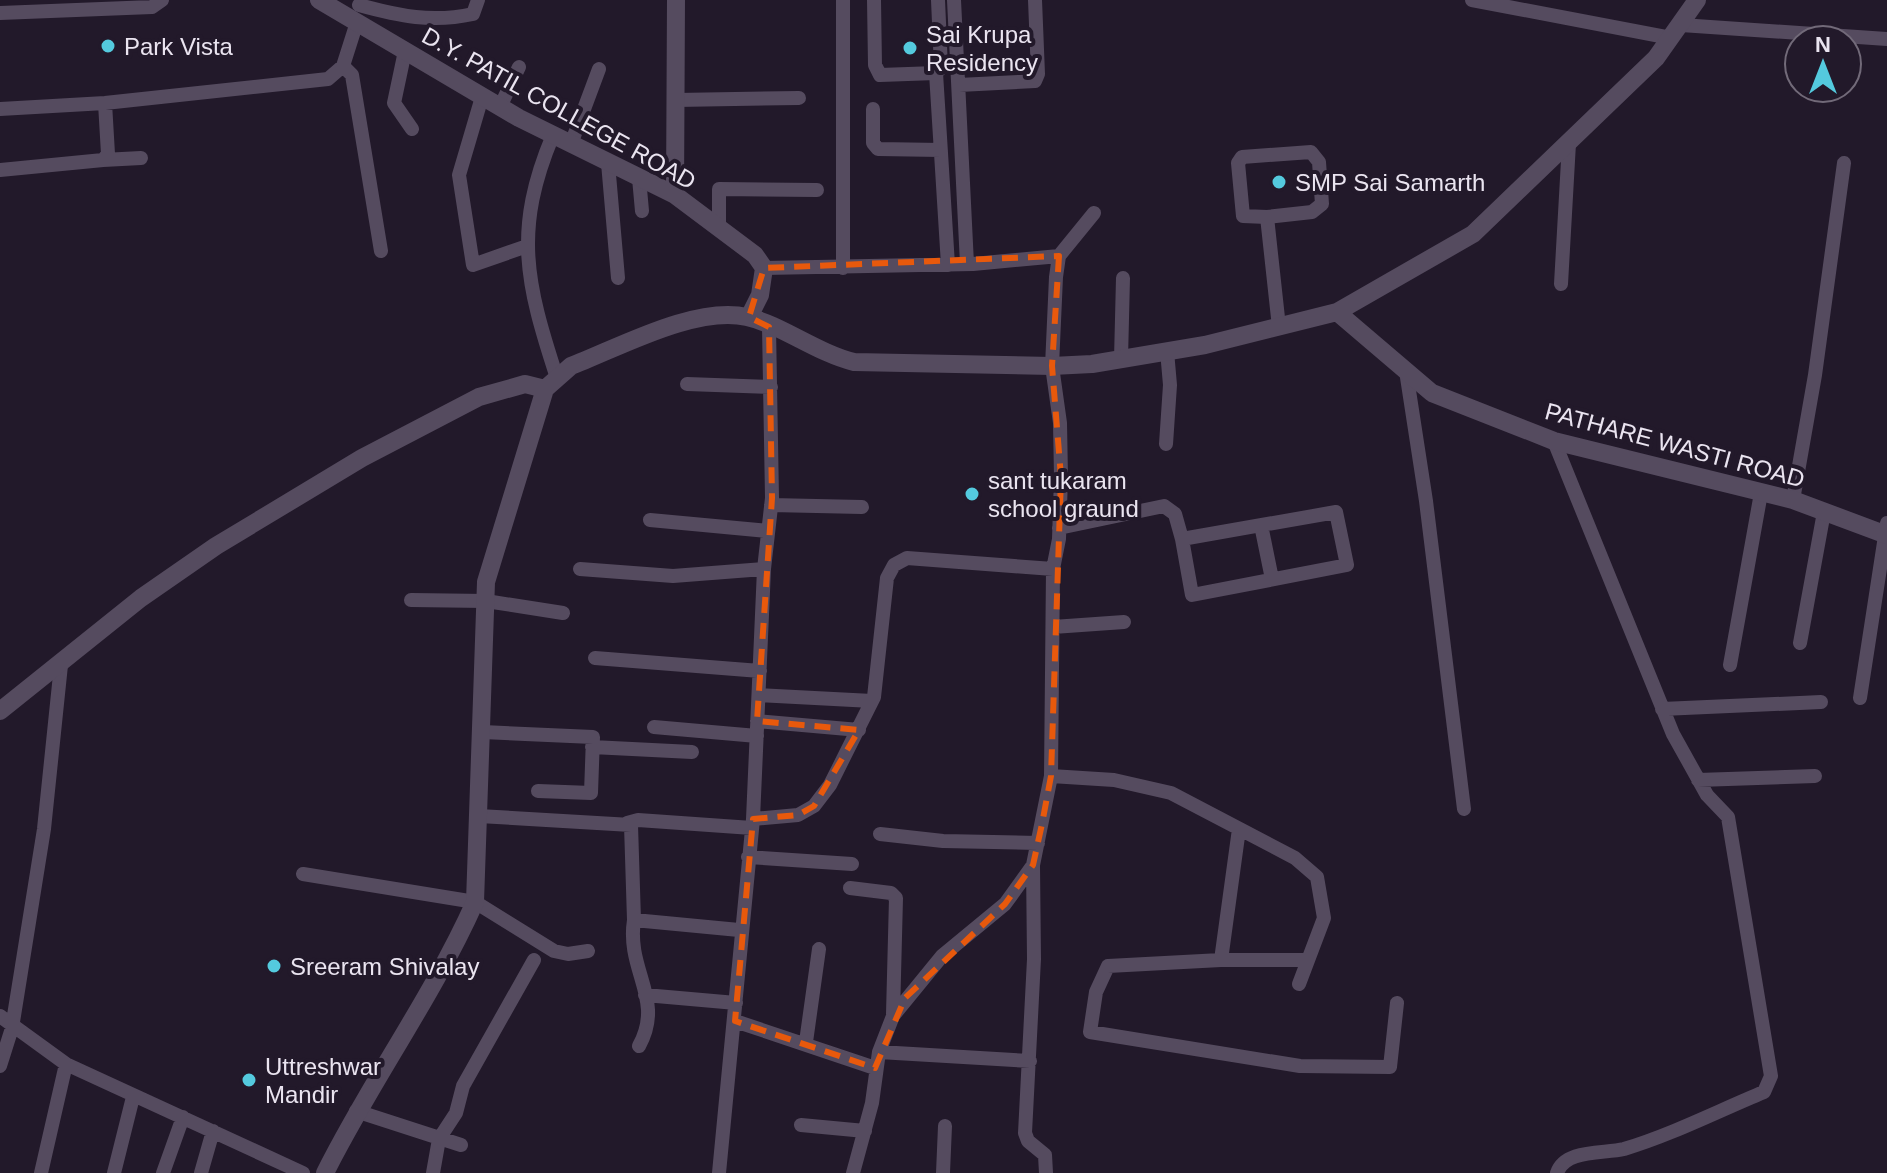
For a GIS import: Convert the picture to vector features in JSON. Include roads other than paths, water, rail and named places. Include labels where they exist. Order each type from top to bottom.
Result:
[{"type":"street","points":[[0,13],[152,7],[162,0]]},
{"type":"street","name":"D.Y. PATIL COLLEGE ROAD","points":[[319,0],[358,14],[405,51],[500,107],[675,195],[755,255],[764,268]]},
{"type":"street","points":[[0,109],[105,103],[328,79],[343,66],[358,14],[444,20],[473,14],[478,0]]},
{"type":"street","points":[[675,195],[676,0]]},
{"type":"street","points":[[843,0],[843,268]]},
{"type":"street","points":[[874,0],[876,72],[880,75],[936,73]]},
{"type":"street","points":[[938,0],[942,61],[936,73],[948,265]]},
{"type":"street","points":[[954,0],[967,264]]},
{"type":"street","points":[[959,85],[1035,81],[1038,74],[1035,0]]},
{"type":"street","points":[[1472,0],[1676,32],[1887,39]]},
{"type":"street","points":[[0,711],[141,598],[216,546],[362,458],[479,397],[525,384],[551,383],[571,366],[693,320],[721,314],[749,317],[854,362],[1052,366],[1167,351],[1337,312],[1473,234],[1656,58],[1697,0]]},
{"type":"street","points":[[405,51],[394,103],[412,129]]},
{"type":"street","points":[[343,66],[352,75],[381,251]]},
{"type":"street","points":[[500,107],[519,67]]},
{"type":"street","points":[[571,144],[599,69]]},
{"type":"street","points":[[482,97],[459,175],[473,265],[527,246]]},
{"type":"street","points":[[676,100],[799,98]]},
{"type":"street","points":[[103,160],[108,154],[105,103]]},
{"type":"street","points":[[873,109],[873,143],[878,149],[941,150]]},
{"type":"street","points":[[325,1173],[356,1111],[457,942],[475,902],[486,582],[551,383],[536,314],[527,246],[528,210],[536,174],[553,135]]},
{"type":"street","points":[[1561,284],[1569,143]]},
{"type":"street","points":[[1311,152],[1316,155],[1322,204],[1312,212],[1267,217],[1243,216],[1237,169],[1242,157],[1311,152]]},
{"type":"street","points":[[0,170],[141,158]]},
{"type":"street","points":[[608,163],[618,278]]},
{"type":"street","points":[[1793,500],[1815,375],[1844,163]]},
{"type":"street","points":[[639,178],[642,211]]},
{"type":"street","points":[[719,228],[719,189],[817,190]]},
{"type":"street","points":[[1046,1173],[1045,1155],[1028,1141],[1025,1133],[1030,1061],[1033,865],[1051,776],[1053,569],[1059,528],[1060,423],[1052,366],[1059,256],[1094,213]]},
{"type":"street","points":[[1267,217],[1279,327]]},
{"type":"street","points":[[749,317],[760,295],[764,268],[948,265],[1059,256]]},
{"type":"street","points":[[1121,359],[1123,278]]},
{"type":"street","name":"PATHARE WASTI ROAD","points":[[1337,312],[1432,393],[1554,441],[1793,500],[1887,531]]},
{"type":"street","points":[[719,1173],[735,1021],[739,930],[752,823],[764,569],[771,505],[769,327]]},
{"type":"street","points":[[1166,444],[1170,385],[1167,351]]},
{"type":"street","points":[[1406,371],[1426,501],[1464,809]]},
{"type":"street","points":[[687,384],[771,387]]},
{"type":"street","points":[[1554,441],[1662,709],[1698,780],[1728,817],[1771,1076],[1764,1092],[1623,1149],[1570,1158],[1560,1164],[1557,1173]]},
{"type":"street","points":[[1730,665],[1761,493]]},
{"type":"street","points":[[771,505],[862,507]]},
{"type":"street","points":[[1059,528],[1164,506],[1175,514],[1192,595],[1347,565],[1336,512],[1182,539]]},
{"type":"street","points":[[1800,643],[1824,512]]},
{"type":"street","points":[[650,520],[768,531]]},
{"type":"street","points":[[1261,525],[1272,579]]},
{"type":"street","points":[[1860,698],[1887,531]]},
{"type":"street","points":[[479,816],[627,823],[638,820],[752,823],[798,815],[814,806],[859,730],[872,701],[879,672],[887,578],[894,565],[907,558],[1053,569]]},
{"type":"street","points":[[580,569],[673,576],[764,569]]},
{"type":"street","points":[[411,600],[486,601],[563,613]]},
{"type":"street","points":[[1053,627],[1124,622]]},
{"type":"street","points":[[595,658],[760,671]]},
{"type":"street","points":[[0,1066],[12,1028],[44,829],[61,665]]},
{"type":"street","points":[[759,695],[872,701]]},
{"type":"street","points":[[1662,709],[1821,702]]},
{"type":"street","points":[[654,727],[859,730]]},
{"type":"street","points":[[483,732],[593,737],[591,793],[538,791]]},
{"type":"street","points":[[592,747],[692,752]]},
{"type":"street","points":[[1051,776],[1114,780],[1171,793],[1295,858],[1317,877],[1324,918],[1299,984]]},
{"type":"street","points":[[1698,780],[1815,776]]},
{"type":"street","points":[[627,823],[631,825],[633,834],[632,952],[651,1019],[639,1046]]},
{"type":"street","points":[[1221,960],[1239,829]]},
{"type":"street","points":[[880,834],[943,841],[1038,843]]},
{"type":"street","points":[[748,857],[852,864]]},
{"type":"street","points":[[853,1173],[865,1131],[879,1052],[893,1016],[942,956],[1005,904],[1033,865]]},
{"type":"street","points":[[303,874],[475,902],[554,951],[568,954],[588,951]]},
{"type":"street","points":[[850,888],[891,893],[896,898],[893,1016]]},
{"type":"street","points":[[634,920],[739,930]]},
{"type":"street","points":[[806,1042],[819,949]]},
{"type":"street","points":[[433,1173],[439,1139],[456,1113],[463,1086],[534,960]]},
{"type":"street","points":[[1308,960],[1221,960],[1108,966],[1096,992],[1090,1032],[1300,1066],[1390,1067],[1397,1003]]},
{"type":"street","points":[[645,995],[736,1003]]},
{"type":"street","points":[[0,1016],[12,1028],[66,1064],[303,1173]]},
{"type":"street","points":[[735,1021],[806,1042],[875,1068]]},
{"type":"street","points":[[879,1052],[1030,1061]]},
{"type":"street","points":[[41,1173],[66,1064]]},
{"type":"street","points":[[114,1173],[133,1097]]},
{"type":"street","points":[[356,1111],[461,1145]]},
{"type":"street","points":[[163,1173],[183,1117]]},
{"type":"street","points":[[801,1125],[865,1131]]},
{"type":"street","points":[[943,1173],[945,1126]]},
{"type":"street","points":[[201,1173],[213,1131]]},
{"type":"place","name":"Park Vista","points":[[108,46]]},
{"type":"place","name":"Sai Krupa Residency","points":[[910,48]]},
{"type":"place","name":"SMP Sai Samarth","points":[[1279,182]]},
{"type":"place","name":"sant tukaram school graund","points":[[972,494]]},
{"type":"place","name":"Sreeram Shivalay","points":[[274,966]]},
{"type":"place","name":"Uttreshwar Mandir","points":[[249,1080]]}]
